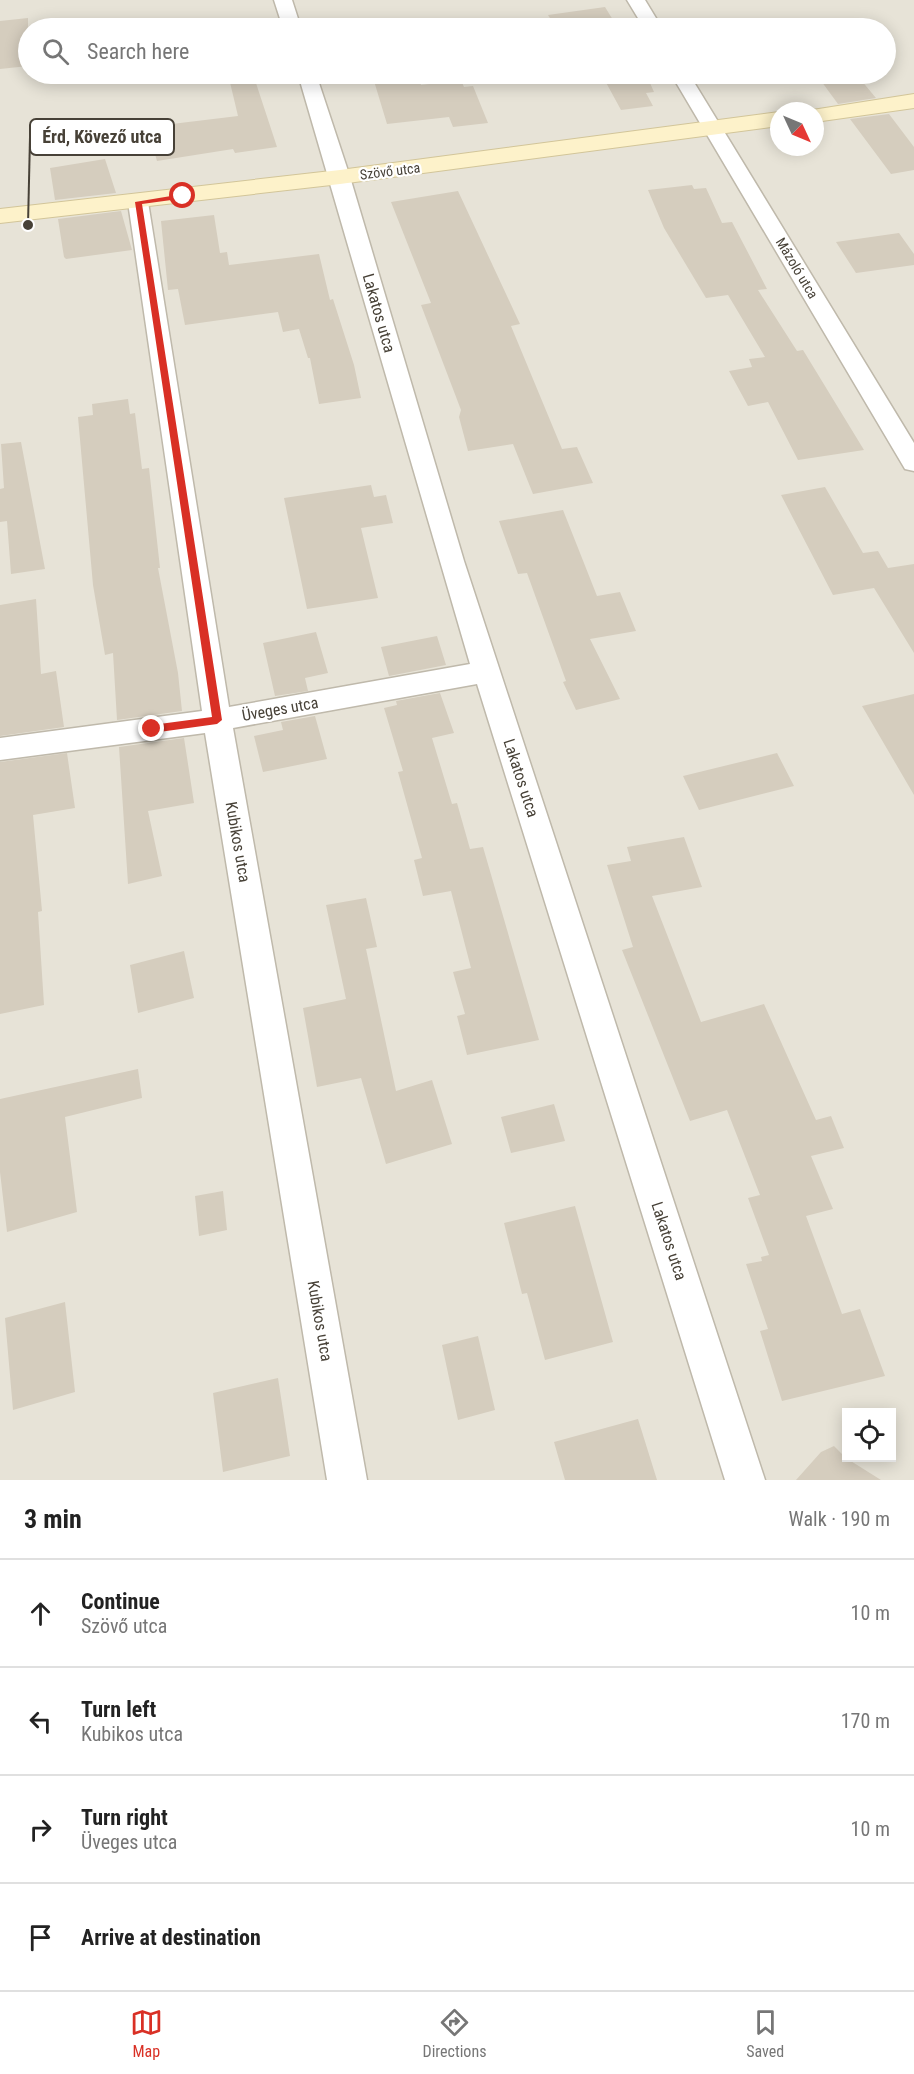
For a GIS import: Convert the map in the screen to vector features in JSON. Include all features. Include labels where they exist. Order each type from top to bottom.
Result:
[{"type":"street","points":[[283,0],[289,18]]},
{"type":"street","points":[[636,0],[647,18]]},
{"type":"street","name":"Lakatos utca","points":[[310,84],[340,177],[451,561],[745,1480]]},
{"type":"street","name":"Mázoló utca","points":[[686,84],[914,464]]},
{"type":"street","points":[[824,114],[914,101]]},
{"type":"street","name":"Szövő utca","points":[[0,216],[138,202],[770,121]]},
{"type":"street","name":"Kubikos utca","points":[[138,202],[217,720],[347,1480]]},
{"type":"street","name":"Üveges utca","points":[[0,748],[217,720],[487,672]]},
{"type":"shaded area","points":[[0,0],[914,0],[914,1480],[0,1480]]},
{"type":"building","points":[[605,7],[612,18],[550,18],[548,15]]},
{"type":"building","points":[[18,19],[18,67],[0,69],[0,21]]},
{"type":"building","points":[[230,84],[256,84],[277,147],[235,153],[233,149],[157,161],[147,127],[238,116]]},
{"type":"building","points":[[375,84],[473,86],[488,123],[453,127],[449,117],[387,124]]},
{"type":"building","points":[[607,84],[650,84],[654,92],[646,93],[653,106],[621,110]]},
{"type":"building","points":[[823,84],[864,84],[876,98],[838,104]]},
{"type":"building","points":[[889,114],[914,147],[914,170],[891,174],[850,119]]},
{"type":"building","points":[[105,159],[116,193],[55,200],[50,168]]},
{"type":"building","points":[[692,185],[694,189],[706,188],[722,223],[732,222],[767,289],[758,290],[797,351],[803,350],[864,450],[798,460],[768,402],[748,406],[729,371],[752,367],[749,359],[765,357],[728,295],[706,298],[664,228],[648,190]]},
{"type":"building","points":[[458,191],[520,324],[511,326],[562,449],[577,447],[593,483],[533,494],[513,444],[468,451],[459,417],[461,410],[421,305],[431,303],[391,202]]},
{"type":"building","points":[[121,211],[132,250],[66,259],[64,257],[58,219]]},
{"type":"building","points":[[214,215],[220,253],[227,252],[229,265],[319,254],[330,300],[333,299],[354,365],[361,398],[319,404],[310,358],[308,358],[299,329],[283,332],[278,312],[185,325],[178,289],[168,290],[161,221]]},
{"type":"building","points":[[899,233],[914,254],[914,265],[856,273],[836,242]]},
{"type":"building","points":[[128,399],[130,414],[135,413],[142,469],[149,468],[160,568],[158,568],[178,673],[182,711],[117,720],[113,653],[105,655],[93,585],[78,417],[93,415],[92,404]]},
{"type":"building","points":[[21,442],[45,569],[11,574],[7,521],[0,522],[0,489],[4,488],[1,444]]},
{"type":"building","points":[[371,485],[374,497],[386,495],[393,523],[361,528],[378,598],[307,609],[284,498]]},
{"type":"building","points":[[825,487],[863,553],[878,551],[888,568],[914,564],[914,653],[874,588],[833,595],[781,495]]},
{"type":"building","points":[[563,510],[597,596],[620,592],[636,631],[590,639],[620,699],[576,710],[563,682],[566,681],[527,573],[518,574],[499,521]]},
{"type":"building","points":[[36,599],[41,674],[56,671],[64,727],[0,736],[0,605]]},
{"type":"building","points":[[316,632],[328,673],[305,678],[308,691],[275,696],[263,643]]},
{"type":"building","points":[[437,636],[446,665],[389,676],[381,647]]},
{"type":"building","points":[[440,693],[454,733],[432,738],[452,804],[457,803],[470,849],[483,847],[539,1040],[467,1055],[457,1016],[465,1014],[453,972],[471,968],[451,891],[423,896],[414,860],[422,858],[398,772],[403,771],[384,708],[397,705],[396,701]]},
{"type":"building","points":[[914,694],[914,795],[862,706]]},
{"type":"building","points":[[315,716],[327,759],[263,772],[254,736],[283,730],[281,722]]},
{"type":"building","points":[[184,738],[194,803],[148,811],[162,876],[128,884],[119,747]]},
{"type":"building","points":[[67,753],[75,808],[33,815],[42,911],[38,912],[44,1005],[0,1014],[0,762]]},
{"type":"building","points":[[777,753],[794,786],[699,810],[683,776]]},
{"type":"building","points":[[684,837],[702,887],[652,896],[701,1022],[764,1004],[816,1120],[831,1116],[844,1148],[811,1156],[833,1209],[806,1216],[842,1314],[860,1309],[885,1376],[782,1401],[760,1331],[768,1329],[746,1264],[762,1261],[761,1257],[769,1255],[748,1198],[760,1195],[727,1110],[690,1121],[622,950],[633,947],[607,865],[631,861],[627,847]]},
{"type":"building","points":[[366,898],[377,947],[366,949],[396,1091],[432,1080],[452,1144],[386,1164],[361,1078],[317,1087],[303,1008],[346,999],[326,905]]},
{"type":"building","points":[[184,951],[194,998],[138,1013],[130,965]]},
{"type":"building","points":[[138,1069],[142,1098],[65,1117],[77,1212],[7,1232],[0,1172],[0,1099]]},
{"type":"building","points":[[554,1104],[565,1141],[511,1153],[501,1117]]},
{"type":"building","points":[[223,1191],[227,1230],[199,1236],[195,1196]]},
{"type":"building","points":[[575,1206],[613,1342],[545,1360],[527,1293],[522,1294],[504,1223]]},
{"type":"building","points":[[65,1302],[75,1392],[13,1410],[5,1318]]},
{"type":"building","points":[[478,1336],[495,1410],[458,1420],[442,1345]]},
{"type":"building","points":[[278,1378],[290,1456],[223,1472],[213,1393]]},
{"type":"building","points":[[638,1419],[657,1480],[565,1480],[554,1442]]},
{"type":"building","points":[[834,1446],[842,1454],[842,1462],[852,1462],[881,1480],[796,1480],[821,1452]]},
{"type":"place","name":"Érd, Kövező utca","points":[[28,225]]},
{"type":"route","points":[[152,729],[217,720],[138,202],[183,196]]}]
